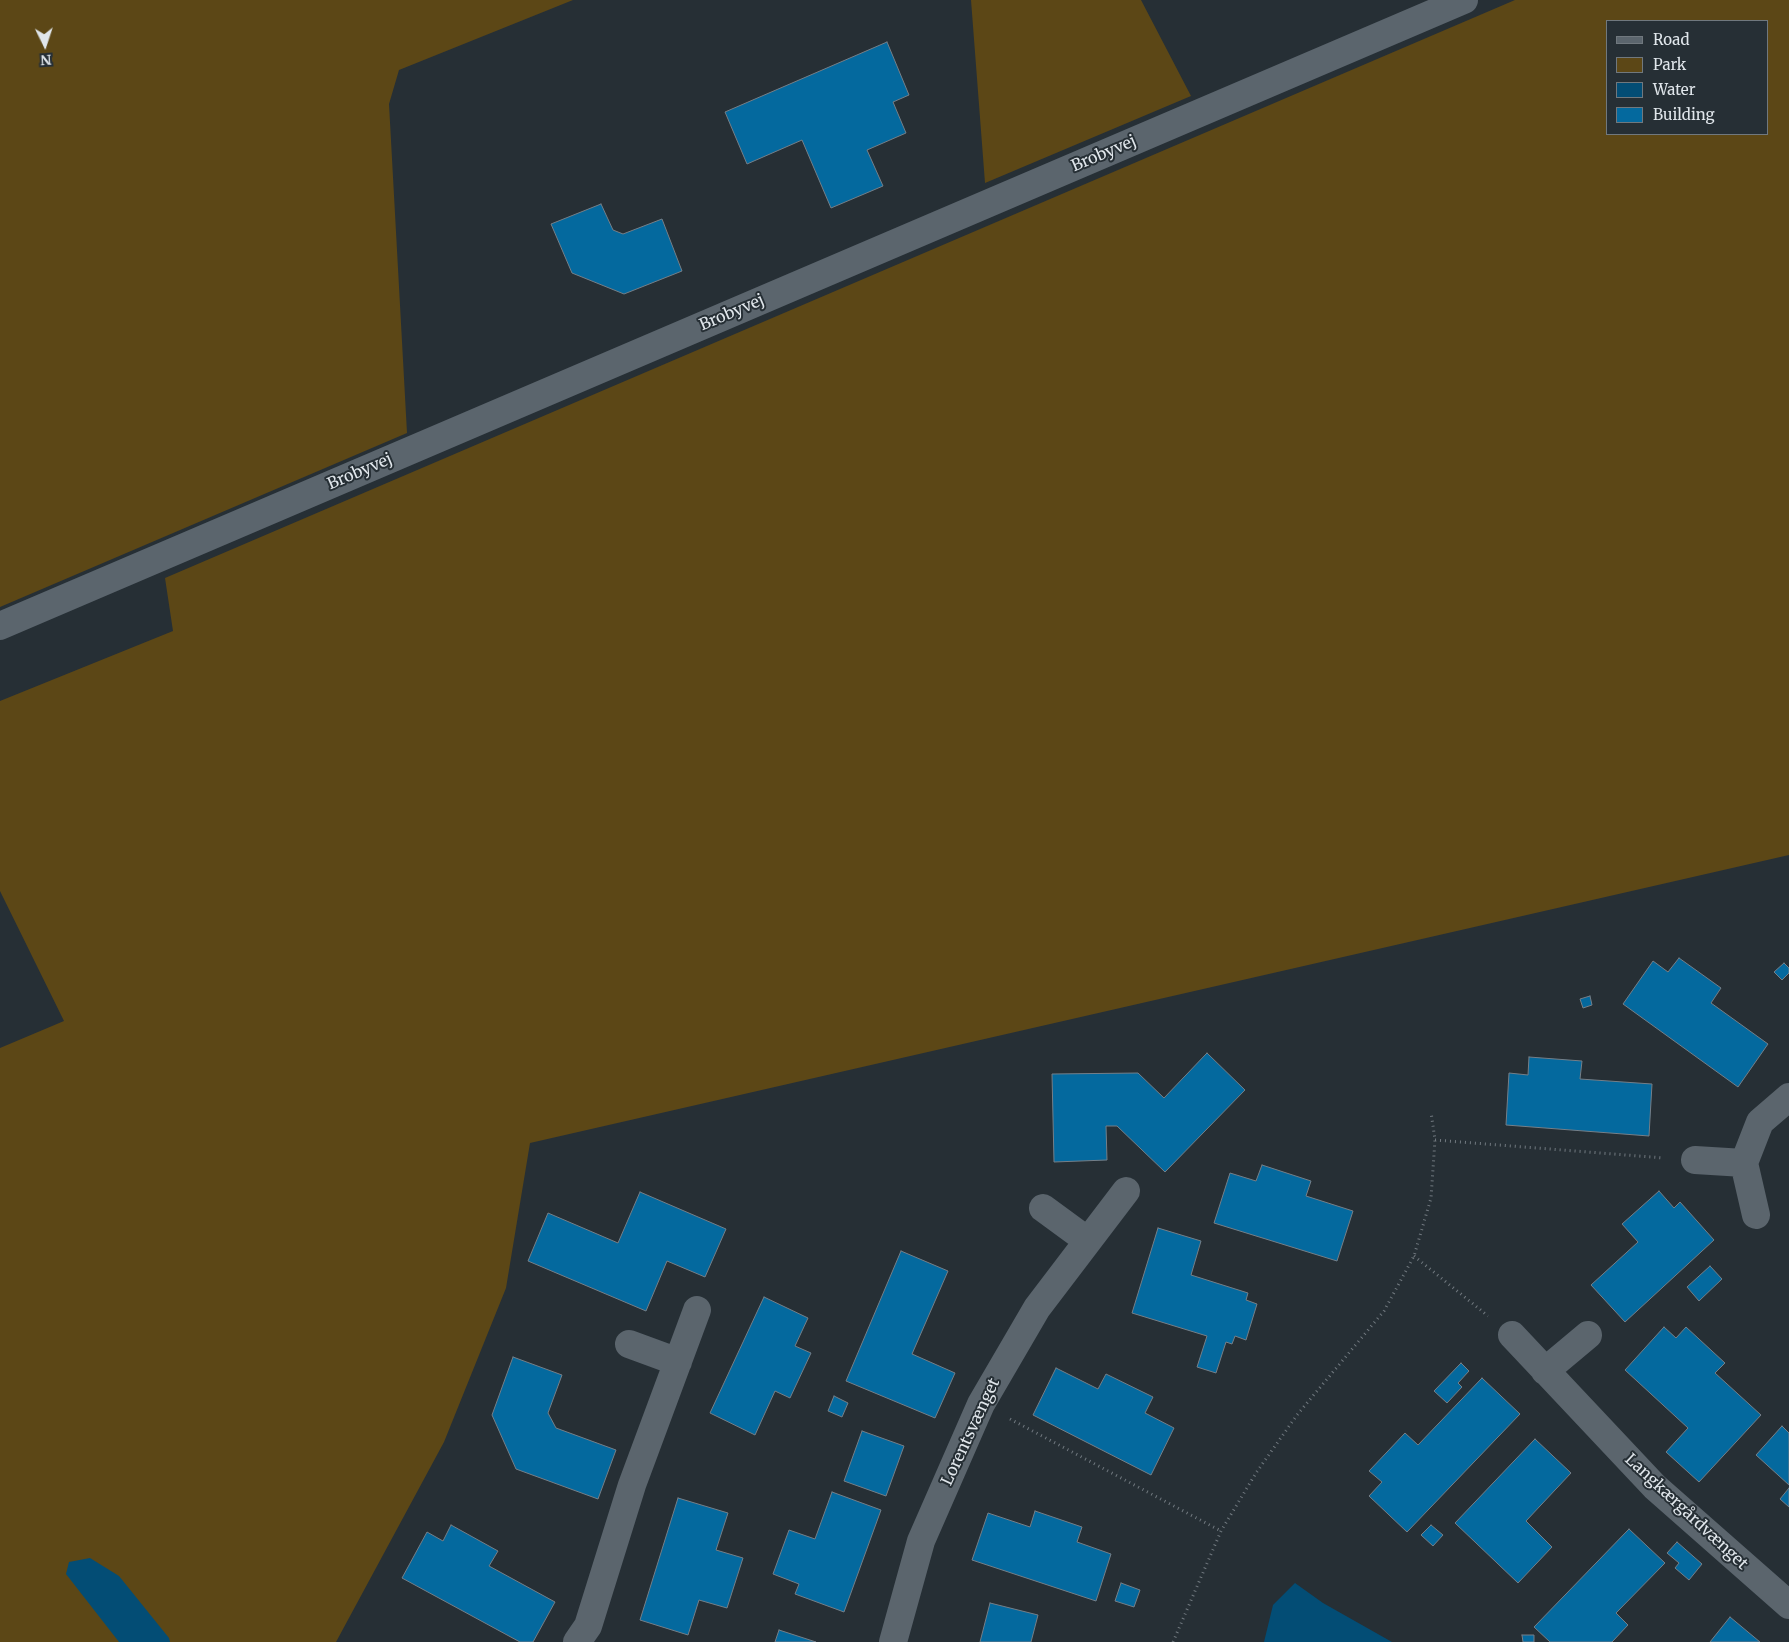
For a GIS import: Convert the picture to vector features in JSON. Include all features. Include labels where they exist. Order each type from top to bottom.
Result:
[{"type":"street","name":"Brobyvej","points":[[0,626],[1464,0]]},
{"type":"street","points":[[1756,1215],[1744,1163],[1760,1122],[1789,1097]]},
{"type":"street","points":[[1695,1160],[1744,1163]]},
{"type":"street","name":"Lorentsvænget","points":[[893,1642],[921,1541],[981,1404],[1037,1308],[1126,1190]]},
{"type":"street","points":[[1043,1208],[1088,1241]]},
{"type":"street","points":[[577,1642],[588,1626],[632,1485],[697,1310]]},
{"type":"street","name":"Langkærgårdvænget","points":[[1512,1335],[1655,1487],[1789,1605]]},
{"type":"street","points":[[1545,1371],[1588,1335]]},
{"type":"street","points":[[629,1344],[678,1362]]},
{"type":"path","points":[[1173,1642],[1221,1531],[1256,1473],[1297,1415],[1384,1311],[1414,1256],[1431,1198],[1435,1140],[1431,1112]]},
{"type":"path","points":[[1435,1140],[1695,1160]]},
{"type":"path","points":[[1414,1256],[1512,1335]]},
{"type":"path","points":[[981,1404],[1221,1531]]},
{"type":"green space","points":[[0,0],[573,0],[399,70],[389,104],[407,433],[0,607]]},
{"type":"green space","points":[[971,0],[1141,0],[1191,96],[985,183]]},
{"type":"green space","points":[[1515,0],[1789,0],[1789,855],[530,1143],[506,1288],[444,1442],[336,1642],[0,1642],[0,1048],[64,1021],[0,891],[0,701],[173,631],[165,578]]},
{"type":"water","points":[[90,1558],[119,1576],[169,1638],[170,1642],[119,1642],[66,1574],[69,1562]]},
{"type":"water","points":[[1295,1583],[1323,1603],[1392,1642],[1264,1642],[1273,1605]]},
{"type":"building","points":[[887,42],[909,95],[893,102],[906,133],[867,150],[883,186],[831,208],[802,140],[747,164],[725,112]]},
{"type":"building","points":[[601,204],[613,230],[623,234],[662,219],[682,271],[624,294],[572,273],[551,224]]},
{"type":"building","points":[[1679,958],[1721,988],[1711,1003],[1768,1044],[1738,1087],[1623,1004],[1653,961],[1668,972]]},
{"type":"building","points":[[1784,963],[1789,968],[1789,973],[1782,980],[1774,972]]},
{"type":"building","points":[[1590,996],[1592,1005],[1583,1008],[1580,999]]},
{"type":"building","points":[[1207,1053],[1245,1090],[1165,1172],[1117,1126],[1106,1126],[1107,1160],[1054,1162],[1052,1074],[1138,1073],[1164,1098]]},
{"type":"building","points":[[1529,1057],[1582,1061],[1580,1079],[1652,1084],[1649,1136],[1506,1125],[1509,1073],[1528,1075]]},
{"type":"building","points":[[1262,1165],[1311,1181],[1306,1196],[1353,1211],[1337,1261],[1214,1223],[1230,1173],[1256,1181]]},
{"type":"building","points":[[1659,1191],[1674,1208],[1680,1202],[1714,1240],[1625,1322],[1591,1285],[1638,1242],[1622,1224]]},
{"type":"building","points":[[640,1192],[726,1229],[705,1277],[667,1261],[646,1311],[528,1261],[548,1213],[618,1243]]},
{"type":"building","points":[[1158,1228],[1201,1241],[1191,1275],[1248,1293],[1246,1300],[1257,1304],[1246,1340],[1235,1336],[1232,1344],[1226,1342],[1216,1373],[1197,1367],[1207,1336],[1132,1313]]},
{"type":"building","points":[[901,1251],[948,1271],[912,1354],[955,1373],[935,1418],[846,1381]]},
{"type":"building","points":[[1710,1266],[1722,1279],[1699,1301],[1687,1287]]},
{"type":"building","points":[[764,1297],[808,1318],[795,1346],[811,1353],[790,1398],[775,1391],[755,1435],[710,1413]]},
{"type":"building","points":[[1664,1327],[1676,1338],[1686,1327],[1725,1363],[1715,1373],[1761,1415],[1699,1482],[1666,1452],[1688,1428],[1625,1370]]},
{"type":"building","points":[[513,1357],[562,1375],[548,1413],[556,1428],[616,1450],[598,1499],[516,1469],[492,1415]]},
{"type":"building","points":[[1461,1363],[1469,1371],[1458,1383],[1462,1387],[1447,1403],[1434,1391]]},
{"type":"building","points":[[1056,1368],[1098,1389],[1106,1374],[1153,1397],[1145,1413],[1174,1428],[1151,1475],[1033,1415]]},
{"type":"building","points":[[1482,1378],[1520,1414],[1407,1532],[1369,1496],[1382,1482],[1369,1471],[1405,1433],[1418,1445]]},
{"type":"building","points":[[834,1396],[848,1403],[842,1417],[828,1411]]},
{"type":"building","points":[[1782,1426],[1789,1433],[1789,1485],[1756,1455]]},
{"type":"building","points":[[862,1431],[904,1446],[886,1496],[844,1481]]},
{"type":"building","points":[[1535,1439],[1571,1473],[1526,1521],[1552,1547],[1518,1583],[1455,1523]]},
{"type":"building","points":[[1789,1488],[1789,1507],[1780,1499]]},
{"type":"building","points":[[832,1492],[881,1510],[844,1612],[795,1594],[799,1584],[773,1574],[789,1530],[815,1539]]},
{"type":"building","points":[[678,1498],[728,1513],[716,1550],[743,1558],[727,1608],[699,1600],[688,1635],[640,1620]]},
{"type":"building","points":[[1035,1511],[1082,1527],[1077,1542],[1111,1554],[1096,1601],[972,1560],[988,1513],[1030,1527]]},
{"type":"building","points":[[451,1525],[498,1551],[489,1566],[555,1602],[533,1642],[520,1642],[402,1578],[427,1532],[443,1541]]},
{"type":"building","points":[[1431,1525],[1443,1535],[1433,1546],[1421,1535]]},
{"type":"building","points":[[1629,1529],[1665,1563],[1616,1613],[1628,1625],[1612,1642],[1550,1642],[1534,1627]]},
{"type":"building","points":[[1677,1542],[1702,1564],[1689,1580],[1675,1568],[1679,1563],[1667,1553]]},
{"type":"building","points":[[1121,1583],[1140,1590],[1134,1607],[1115,1601]]},
{"type":"building","points":[[990,1603],[1038,1615],[1031,1642],[980,1642]]},
{"type":"building","points":[[1730,1617],[1760,1642],[1710,1642]]},
{"type":"building","points":[[779,1630],[816,1642],[775,1642]]},
{"type":"building","points":[[1522,1635],[1534,1635],[1534,1642],[1523,1642]]}]
